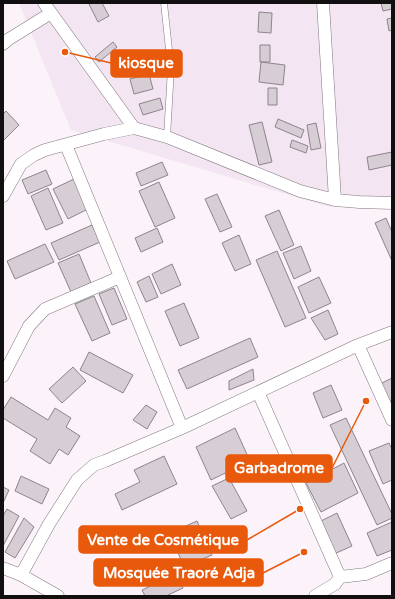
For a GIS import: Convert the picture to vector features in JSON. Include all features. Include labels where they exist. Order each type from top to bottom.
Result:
[{"type":"street","points":[[44,3],[134,128]]},
{"type":"street","points":[[323,3],[335,200]]},
{"type":"street","points":[[3,44],[51,13]]},
{"type":"street","points":[[3,196],[21,164],[34,155],[45,150],[116,131],[134,128],[167,137],[300,191],[335,200],[392,203]]},
{"type":"street","points":[[66,145],[182,428]]},
{"type":"street","points":[[3,376],[29,326],[44,309],[120,277]]},
{"type":"street","points":[[21,575],[49,524],[77,480],[94,465],[182,428],[358,345],[392,332]]},
{"type":"street","points":[[358,345],[392,420]]},
{"type":"street","points":[[258,392],[340,577]]},
{"type":"street","points":[[315,596],[335,584],[340,577],[366,574],[392,563]]},
{"type":"street","points":[[3,568],[21,575],[58,596]]},
{"type":"lane","points":[[164,3],[171,68],[167,137]]},
{"type":"shaded area","points":[[19,3],[392,3],[392,203],[329,207],[71,130]]},
{"type":"building","points":[[102,3],[109,16],[98,22],[89,4]]},
{"type":"building","points":[[381,3],[392,3],[392,9],[383,11]]},
{"type":"building","points":[[259,12],[272,13],[271,33],[258,32]]},
{"type":"building","points":[[392,18],[392,30],[389,31],[387,19]]},
{"type":"building","points":[[113,42],[117,47],[99,62],[95,57]]},
{"type":"building","points":[[260,45],[270,45],[270,62],[260,62]]},
{"type":"building","points":[[261,62],[285,65],[283,85],[259,82]]},
{"type":"building","points":[[149,74],[153,89],[134,94],[130,79]]},
{"type":"building","points":[[268,88],[277,88],[277,105],[268,105]]},
{"type":"building","points":[[160,98],[163,109],[143,115],[139,104]]},
{"type":"building","points":[[6,111],[19,125],[3,141],[3,114]]},
{"type":"building","points":[[278,119],[304,130],[301,138],[275,127]]},
{"type":"building","points":[[262,122],[272,162],[259,165],[249,125]]},
{"type":"building","points":[[316,123],[321,148],[311,150],[307,125]]},
{"type":"building","points":[[292,140],[308,146],[306,153],[290,147]]},
{"type":"building","points":[[392,152],[392,165],[369,170],[367,157]]},
{"type":"building","points":[[162,162],[168,175],[141,186],[136,173]]},
{"type":"building","points":[[46,170],[52,184],[28,194],[22,180]]},
{"type":"building","points":[[74,179],[88,209],[68,219],[53,189]]},
{"type":"building","points":[[159,182],[175,218],[155,227],[139,191]]},
{"type":"building","points":[[48,188],[63,223],[46,230],[31,196]]},
{"type":"building","points":[[217,194],[232,227],[220,232],[205,199]]},
{"type":"building","points":[[279,210],[294,245],[281,251],[265,216]]},
{"type":"building","points":[[386,218],[392,232],[392,261],[375,223]]},
{"type":"building","points":[[92,225],[100,242],[59,260],[51,243]]},
{"type":"building","points":[[157,228],[163,242],[141,252],[135,238]]},
{"type":"building","points":[[239,235],[251,264],[235,271],[222,243]]},
{"type":"building","points":[[45,244],[54,262],[15,279],[7,261]]},
{"type":"building","points":[[301,246],[311,271],[294,279],[283,253]]},
{"type":"building","points":[[277,251],[306,318],[285,327],[256,260]]},
{"type":"building","points":[[79,254],[91,283],[71,292],[58,263]]},
{"type":"building","points":[[172,264],[181,285],[161,294],[152,274]]},
{"type":"building","points":[[149,276],[158,297],[146,302],[137,282]]},
{"type":"building","points":[[319,277],[331,303],[309,313],[298,287]]},
{"type":"building","points":[[114,288],[127,319],[112,325],[99,294]]},
{"type":"building","points":[[94,296],[110,333],[92,341],[75,304]]},
{"type":"building","points":[[184,303],[199,338],[180,346],[165,311]]},
{"type":"building","points":[[328,310],[338,334],[325,340],[311,318]]},
{"type":"building","points":[[250,338],[258,357],[187,389],[178,370]]},
{"type":"building","points":[[89,352],[133,375],[123,393],[80,370]]},
{"type":"building","points":[[73,367],[86,381],[62,403],[49,389]]},
{"type":"building","points":[[253,369],[254,380],[229,390],[229,381]]},
{"type":"building","points":[[392,378],[392,401],[388,403],[380,384]]},
{"type":"building","points":[[331,385],[342,410],[323,418],[313,393]]},
{"type":"building","points":[[11,397],[48,420],[55,408],[71,418],[66,427],[80,436],[68,455],[59,449],[50,464],[30,451],[37,439],[3,418],[3,410]]},
{"type":"building","points":[[146,405],[157,412],[147,429],[133,420]]},
{"type":"building","points":[[346,418],[392,514],[392,518],[377,525],[330,425]]},
{"type":"building","points":[[235,428],[250,461],[211,480],[196,447]]},
{"type":"building","points":[[389,443],[392,449],[392,480],[383,484],[369,451]]},
{"type":"building","points":[[164,456],[177,484],[122,510],[115,494],[140,482],[134,470]]},
{"type":"building","points":[[344,463],[358,493],[321,512],[306,483]]},
{"type":"building","points":[[21,476],[49,489],[42,504],[15,491]]},
{"type":"building","points":[[229,478],[247,511],[231,519],[212,486]]},
{"type":"building","points":[[3,487],[9,490],[3,503]]},
{"type":"building","points":[[7,509],[19,516],[3,546],[3,516]]},
{"type":"building","points":[[337,513],[352,546],[334,554],[319,522]]},
{"type":"building","points":[[24,518],[34,527],[15,558],[5,552]]},
{"type":"building","points":[[197,521],[212,555],[184,567],[170,533]]},
{"type":"building","points":[[392,522],[392,550],[377,556],[367,533]]},
{"type":"building","points":[[176,574],[183,588],[166,596],[145,596],[142,590]]},
{"type":"place","name":"kiosque","points":[[65,52]]},
{"type":"place","name":"Garbadrome","points":[[366,401]]},
{"type":"place","name":"Vente de Cosmétique","points":[[300,509]]},
{"type":"place","name":"Mosquée Traoré Adja","points":[[304,552]]}]
